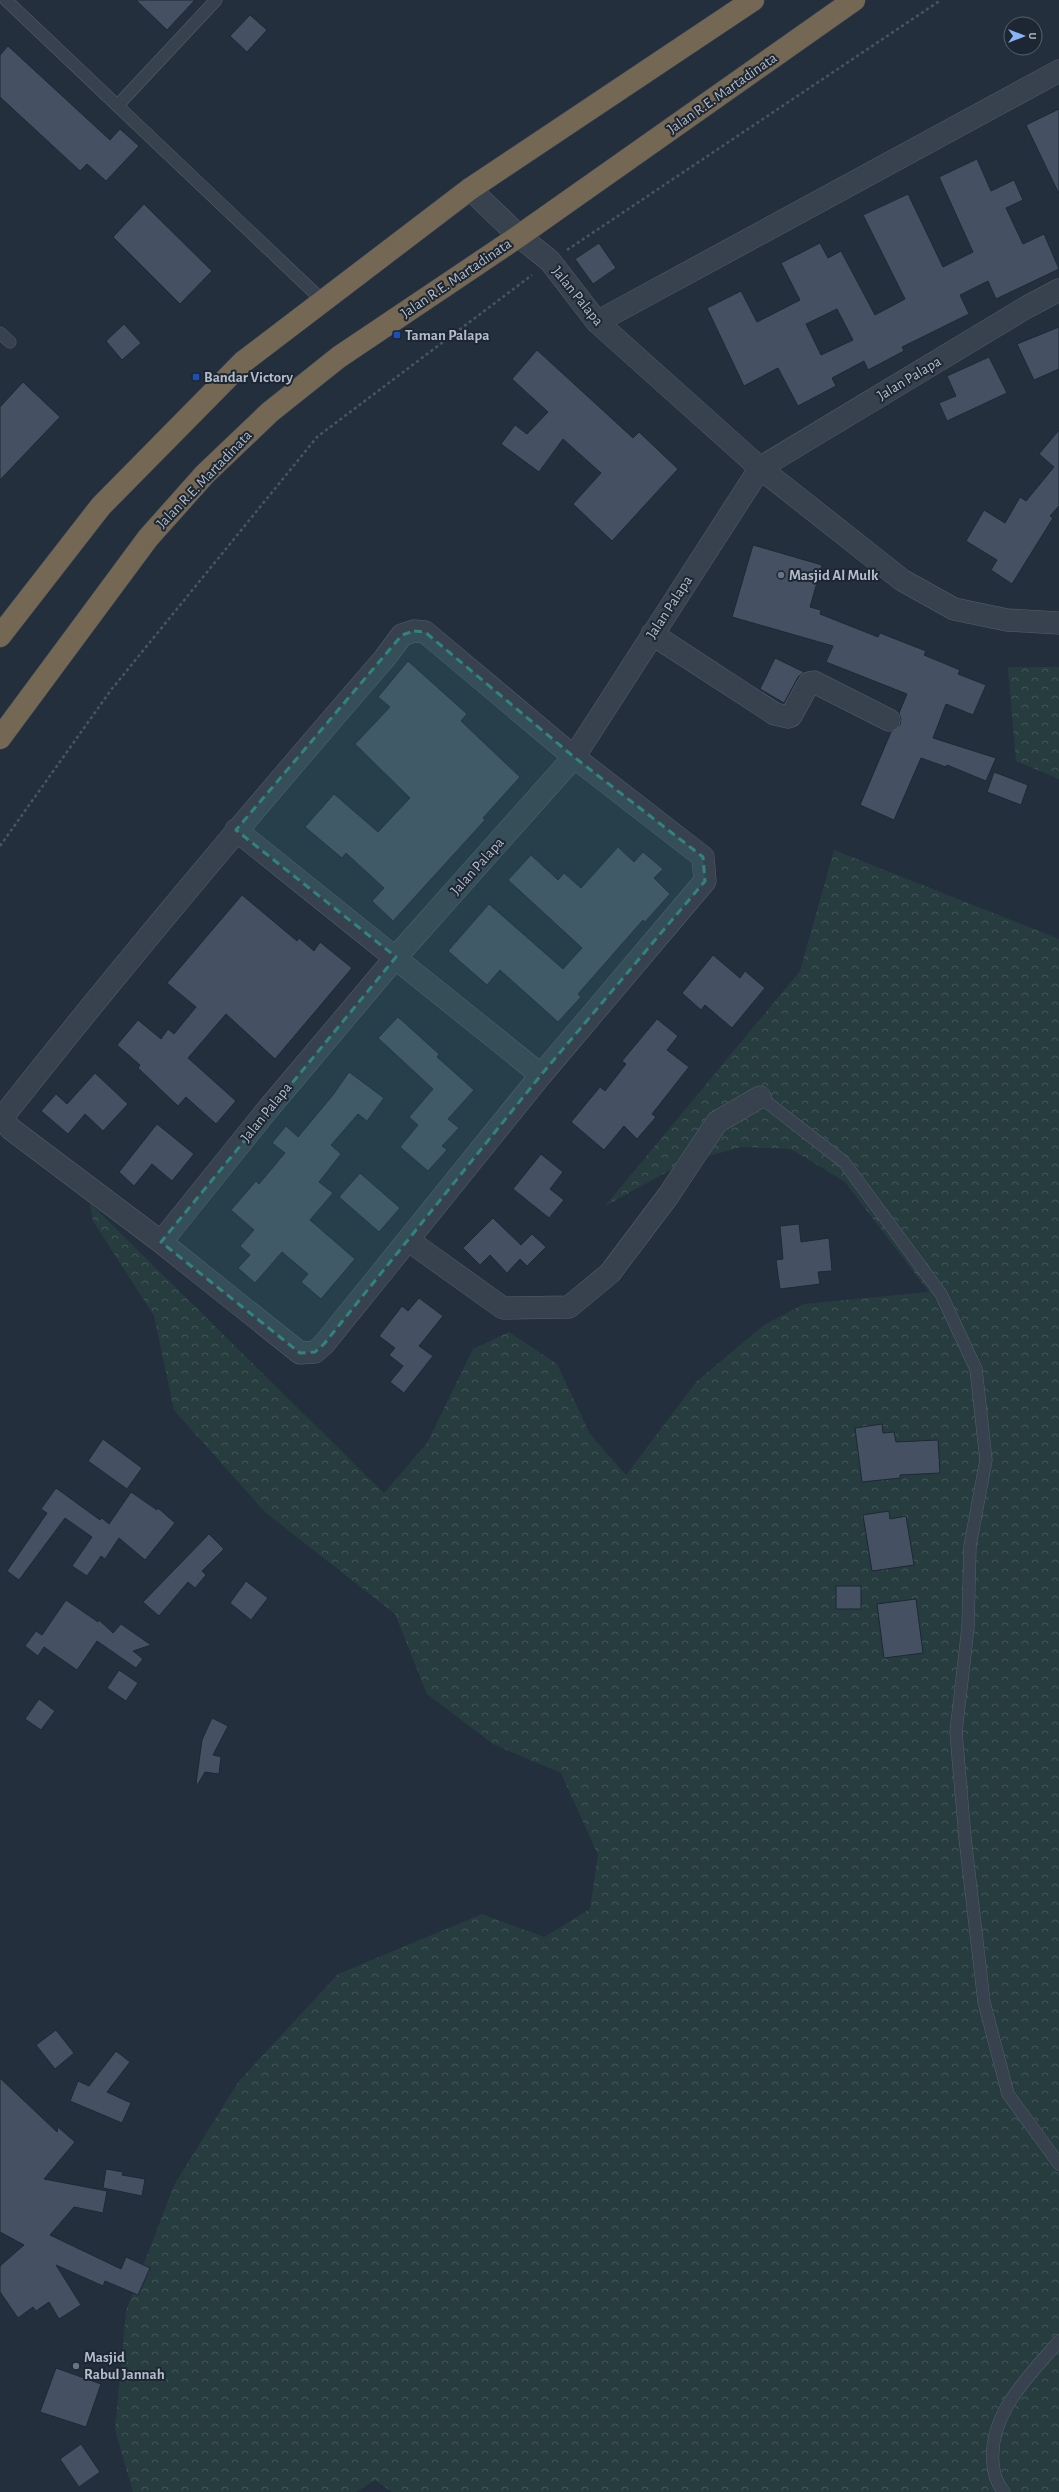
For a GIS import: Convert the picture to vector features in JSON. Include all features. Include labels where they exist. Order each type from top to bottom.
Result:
[{"type":"highway","points":[[0,636],[111,496],[243,362],[322,300],[470,189],[753,0]]},
{"type":"highway","name":"Jalan R.E. Martadinata","points":[[0,738],[148,538],[205,474],[270,412],[339,357],[519,236],[854,0]]},
{"type":"street","points":[[597,322],[1059,71]]},
{"type":"street","name":"Jalan Palapa","points":[[470,189],[519,236],[550,261],[597,322],[760,468],[902,580],[954,609],[1007,620],[1059,623]]},
{"type":"street","name":"Jalan Palapa","points":[[161,1242],[268,1109],[396,957],[574,757],[760,468],[1027,307],[1059,290]]},
{"type":"street","points":[[414,630],[425,632],[574,757],[703,857],[705,881],[541,1075],[324,1344],[315,1352],[300,1353],[161,1242],[11,1129],[5,1122],[6,1113],[110,981],[236,830],[384,659],[402,635],[414,630]]},
{"type":"street","points":[[652,634],[775,714],[788,717],[791,716],[805,687],[808,683],[814,682],[889,720]]},
{"type":"street","points":[[236,830],[541,1075]]},
{"type":"street","points":[[408,1240],[503,1308],[569,1307],[610,1273],[668,1196],[717,1122],[760,1097]]},
{"type":"lane","points":[[6,0],[118,104],[322,300]]},
{"type":"lane","points":[[118,104],[216,0]]},
{"type":"lane","points":[[0,333],[10,342]]},
{"type":"lane","points":[[760,1097],[844,1162],[941,1294],[976,1369],[986,1460],[970,1546],[968,1627],[956,1732],[965,1838],[984,2002],[1008,2094],[1059,2164]]},
{"type":"lane","points":[[1004,2492],[999,2487],[994,2473],[992,2454],[997,2427],[1007,2405],[1059,2341]]},
{"type":"path","points":[[0,846],[112,690],[317,437],[550,261],[941,0]]},
{"type":"highlighted area","points":[[414,631],[425,632],[574,757],[703,857],[705,881],[541,1075],[324,1344],[315,1352],[300,1353],[161,1242],[396,957],[236,830],[402,635]]},
{"type":"green space","points":[[1008,667],[1059,667],[1059,779],[1016,761]]},
{"type":"green space","points":[[834,850],[1059,939],[1059,2492],[392,2492],[375,2480],[356,2492],[133,2492],[115,2430],[126,2311],[174,2185],[239,2081],[338,1974],[482,1914],[544,1937],[590,1909],[598,1855],[561,1773],[493,1744],[427,1694],[395,1614],[265,1512],[174,1410],[154,1316],[93,1221],[90,1203],[384,1493],[427,1443],[473,1349],[509,1332],[557,1364],[590,1434],[626,1475],[697,1381],[764,1325],[804,1304],[929,1292],[845,1182],[791,1149],[742,1147],[685,1162],[605,1206],[800,971]]},
{"type":"building","points":[[136,0],[195,0],[167,30]]},
{"type":"building","points":[[250,15],[267,30],[247,52],[230,36]]},
{"type":"building","points":[[8,46],[110,140],[120,129],[139,146],[106,181],[87,164],[80,171],[0,97],[0,55]]},
{"type":"building","points":[[1059,109],[1059,194],[1026,125]]},
{"type":"building","points":[[977,159],[991,191],[1014,180],[1023,200],[1006,208],[1023,244],[1044,234],[1059,269],[996,299],[988,281],[960,295],[969,314],[902,347],[904,351],[868,370],[864,361],[832,378],[836,386],[798,406],[778,368],[744,386],[707,308],[741,291],[757,322],[800,300],[781,263],[820,243],[828,258],[841,251],[875,315],[905,299],[863,215],[908,194],[943,267],[973,252],[939,177]],"holes":[[[837,309],[853,340],[821,355],[806,324]]]},
{"type":"building","points":[[144,204],[212,271],[180,304],[113,237]]},
{"type":"building","points":[[599,243],[616,268],[593,284],[575,259]]},
{"type":"building","points":[[124,324],[141,343],[122,360],[106,341]]},
{"type":"building","points":[[1059,327],[1059,369],[1034,380],[1017,344]]},
{"type":"building","points":[[537,350],[633,438],[639,432],[678,469],[612,541],[573,504],[601,473],[563,439],[539,472],[501,444],[515,425],[527,434],[548,412],[512,379]]},
{"type":"building","points":[[989,357],[1007,393],[947,421],[939,403],[956,396],[947,376]]},
{"type":"building","points":[[23,382],[60,417],[0,480],[0,407]]},
{"type":"building","points":[[1059,430],[1059,506],[1050,516],[1053,518],[1012,584],[991,570],[997,560],[966,541],[984,510],[1005,523],[1020,497],[1026,501],[1054,467],[1039,454]]},
{"type":"building","points":[[753,545],[822,565],[810,607],[821,610],[820,614],[878,637],[880,633],[926,651],[924,655],[960,670],[958,674],[986,685],[973,715],[946,704],[933,738],[996,758],[986,781],[947,765],[946,767],[921,758],[894,820],[860,805],[891,732],[900,725],[901,719],[899,713],[907,694],[826,662],[833,646],[732,617]]},
{"type":"building","points":[[775,658],[804,672],[798,677],[784,703],[760,689]]},
{"type":"building","points":[[408,661],[467,714],[461,721],[520,777],[483,818],[485,820],[393,921],[372,901],[384,888],[346,853],[342,858],[305,827],[334,794],[378,832],[410,798],[355,744],[390,707],[378,697]]},
{"type":"building","points":[[994,772],[1028,785],[1021,805],[987,792]]},
{"type":"building","points":[[618,847],[634,862],[643,852],[663,869],[654,878],[670,894],[645,922],[643,920],[578,994],[581,997],[558,1022],[500,970],[487,985],[448,951],[489,904],[563,969],[582,948],[508,880],[531,855],[558,880],[564,873],[581,888]]},
{"type":"building","points":[[242,895],[297,941],[299,938],[314,951],[320,942],[352,968],[275,1059],[226,1014],[188,1058],[236,1101],[216,1124],[186,1097],[178,1106],[138,1068],[140,1065],[117,1045],[138,1020],[161,1039],[168,1029],[174,1034],[196,1007],[167,983]]},
{"type":"building","points":[[713,955],[740,978],[745,971],[765,988],[732,1028],[705,1005],[701,1010],[682,993]]},
{"type":"building","points":[[398,1017],[439,1054],[437,1057],[474,1090],[448,1119],[459,1128],[442,1146],[447,1150],[428,1171],[400,1147],[418,1125],[409,1117],[433,1089],[378,1038]]},
{"type":"building","points":[[657,1019],[678,1036],[667,1050],[689,1067],[652,1114],[656,1117],[637,1139],[624,1126],[604,1150],[571,1122],[600,1087],[605,1091],[626,1064],[622,1061]]},
{"type":"building","points":[[349,1072],[384,1098],[367,1121],[358,1114],[331,1145],[341,1154],[319,1182],[333,1193],[310,1220],[355,1259],[321,1299],[301,1282],[308,1274],[282,1252],[255,1283],[238,1268],[250,1255],[240,1246],[254,1230],[231,1210],[256,1181],[259,1184],[285,1153],[272,1143],[286,1126],[298,1137],[333,1095]]},
{"type":"building","points":[[95,1073],[128,1104],[103,1131],[85,1114],[68,1134],[41,1111],[56,1094],[67,1104]]},
{"type":"building","points":[[157,1124],[194,1154],[172,1181],[152,1164],[134,1186],[119,1172]]},
{"type":"building","points":[[541,1154],[563,1172],[550,1189],[564,1200],[549,1218],[513,1189]]},
{"type":"building","points":[[360,1173],[400,1208],[379,1232],[339,1197]]},
{"type":"building","points":[[493,1218],[521,1245],[532,1234],[546,1247],[527,1266],[520,1259],[507,1273],[490,1255],[480,1265],[463,1248]]},
{"type":"building","points":[[799,1224],[801,1242],[829,1238],[832,1271],[818,1272],[820,1284],[780,1289],[776,1260],[783,1259],[780,1226]]},
{"type":"building","points":[[419,1298],[443,1316],[419,1346],[433,1356],[404,1393],[390,1382],[403,1366],[389,1355],[395,1348],[379,1336],[402,1306],[408,1311]]},
{"type":"building","points":[[882,1424],[883,1433],[894,1432],[896,1442],[938,1440],[940,1473],[900,1475],[900,1478],[862,1482],[855,1428]]},
{"type":"building","points":[[103,1439],[142,1468],[127,1489],[88,1461]]},
{"type":"building","points":[[56,1488],[100,1520],[102,1518],[109,1524],[131,1492],[157,1510],[158,1508],[175,1523],[145,1560],[119,1538],[105,1559],[101,1556],[87,1576],[72,1566],[92,1537],[65,1518],[19,1580],[7,1571],[47,1513],[41,1509]]},
{"type":"building","points":[[889,1511],[890,1519],[906,1516],[914,1565],[872,1571],[863,1515]]},
{"type":"building","points":[[209,1534],[224,1549],[202,1571],[206,1575],[195,1588],[188,1582],[159,1616],[143,1602]]},
{"type":"building","points":[[246,1581],[268,1598],[251,1620],[230,1603]]},
{"type":"building","points":[[836,1586],[861,1586],[861,1609],[836,1609]]},
{"type":"building","points":[[916,1599],[923,1653],[884,1658],[877,1604]]},
{"type":"building","points":[[66,1600],[98,1622],[99,1620],[113,1633],[121,1624],[151,1645],[133,1651],[143,1659],[136,1668],[97,1641],[77,1670],[44,1647],[38,1656],[25,1646],[36,1631],[42,1635]]},
{"type":"building","points":[[119,1670],[138,1683],[126,1701],[107,1688]]},
{"type":"building","points":[[39,1699],[55,1711],[41,1730],[25,1719]]},
{"type":"building","points":[[212,1718],[228,1726],[213,1755],[221,1757],[219,1774],[205,1772],[198,1784],[196,1784],[202,1740]]},
{"type":"building","points":[[56,2030],[74,2053],[55,2069],[36,2045]]},
{"type":"building","points":[[116,2051],[130,2062],[107,2092],[131,2103],[122,2123],[70,2101],[78,2081],[89,2086]]},
{"type":"building","points":[[0,2078],[57,2132],[58,2127],[75,2142],[44,2179],[107,2191],[103,2213],[74,2207],[50,2235],[121,2269],[126,2257],[150,2268],[138,2295],[105,2281],[103,2286],[56,2265],[81,2305],[59,2319],[49,2302],[36,2311],[33,2307],[18,2318],[0,2292],[0,2266],[24,2245],[0,2232]]},
{"type":"building","points":[[106,2169],[123,2172],[122,2175],[145,2179],[142,2196],[103,2188]]},
{"type":"building","points":[[56,2368],[101,2384],[86,2427],[40,2412]]},
{"type":"building","points":[[81,2444],[100,2472],[79,2487],[60,2459]]},
{"type":"place","name":"Taman Palapa","points":[[397,335]]},
{"type":"place","name":"Bandar Victory","points":[[196,377]]},
{"type":"place","name":"Masjid Al Mulk","points":[[781,575]]},
{"type":"place","name":"Masjid Rabul Jannah","points":[[76,2366]]}]
